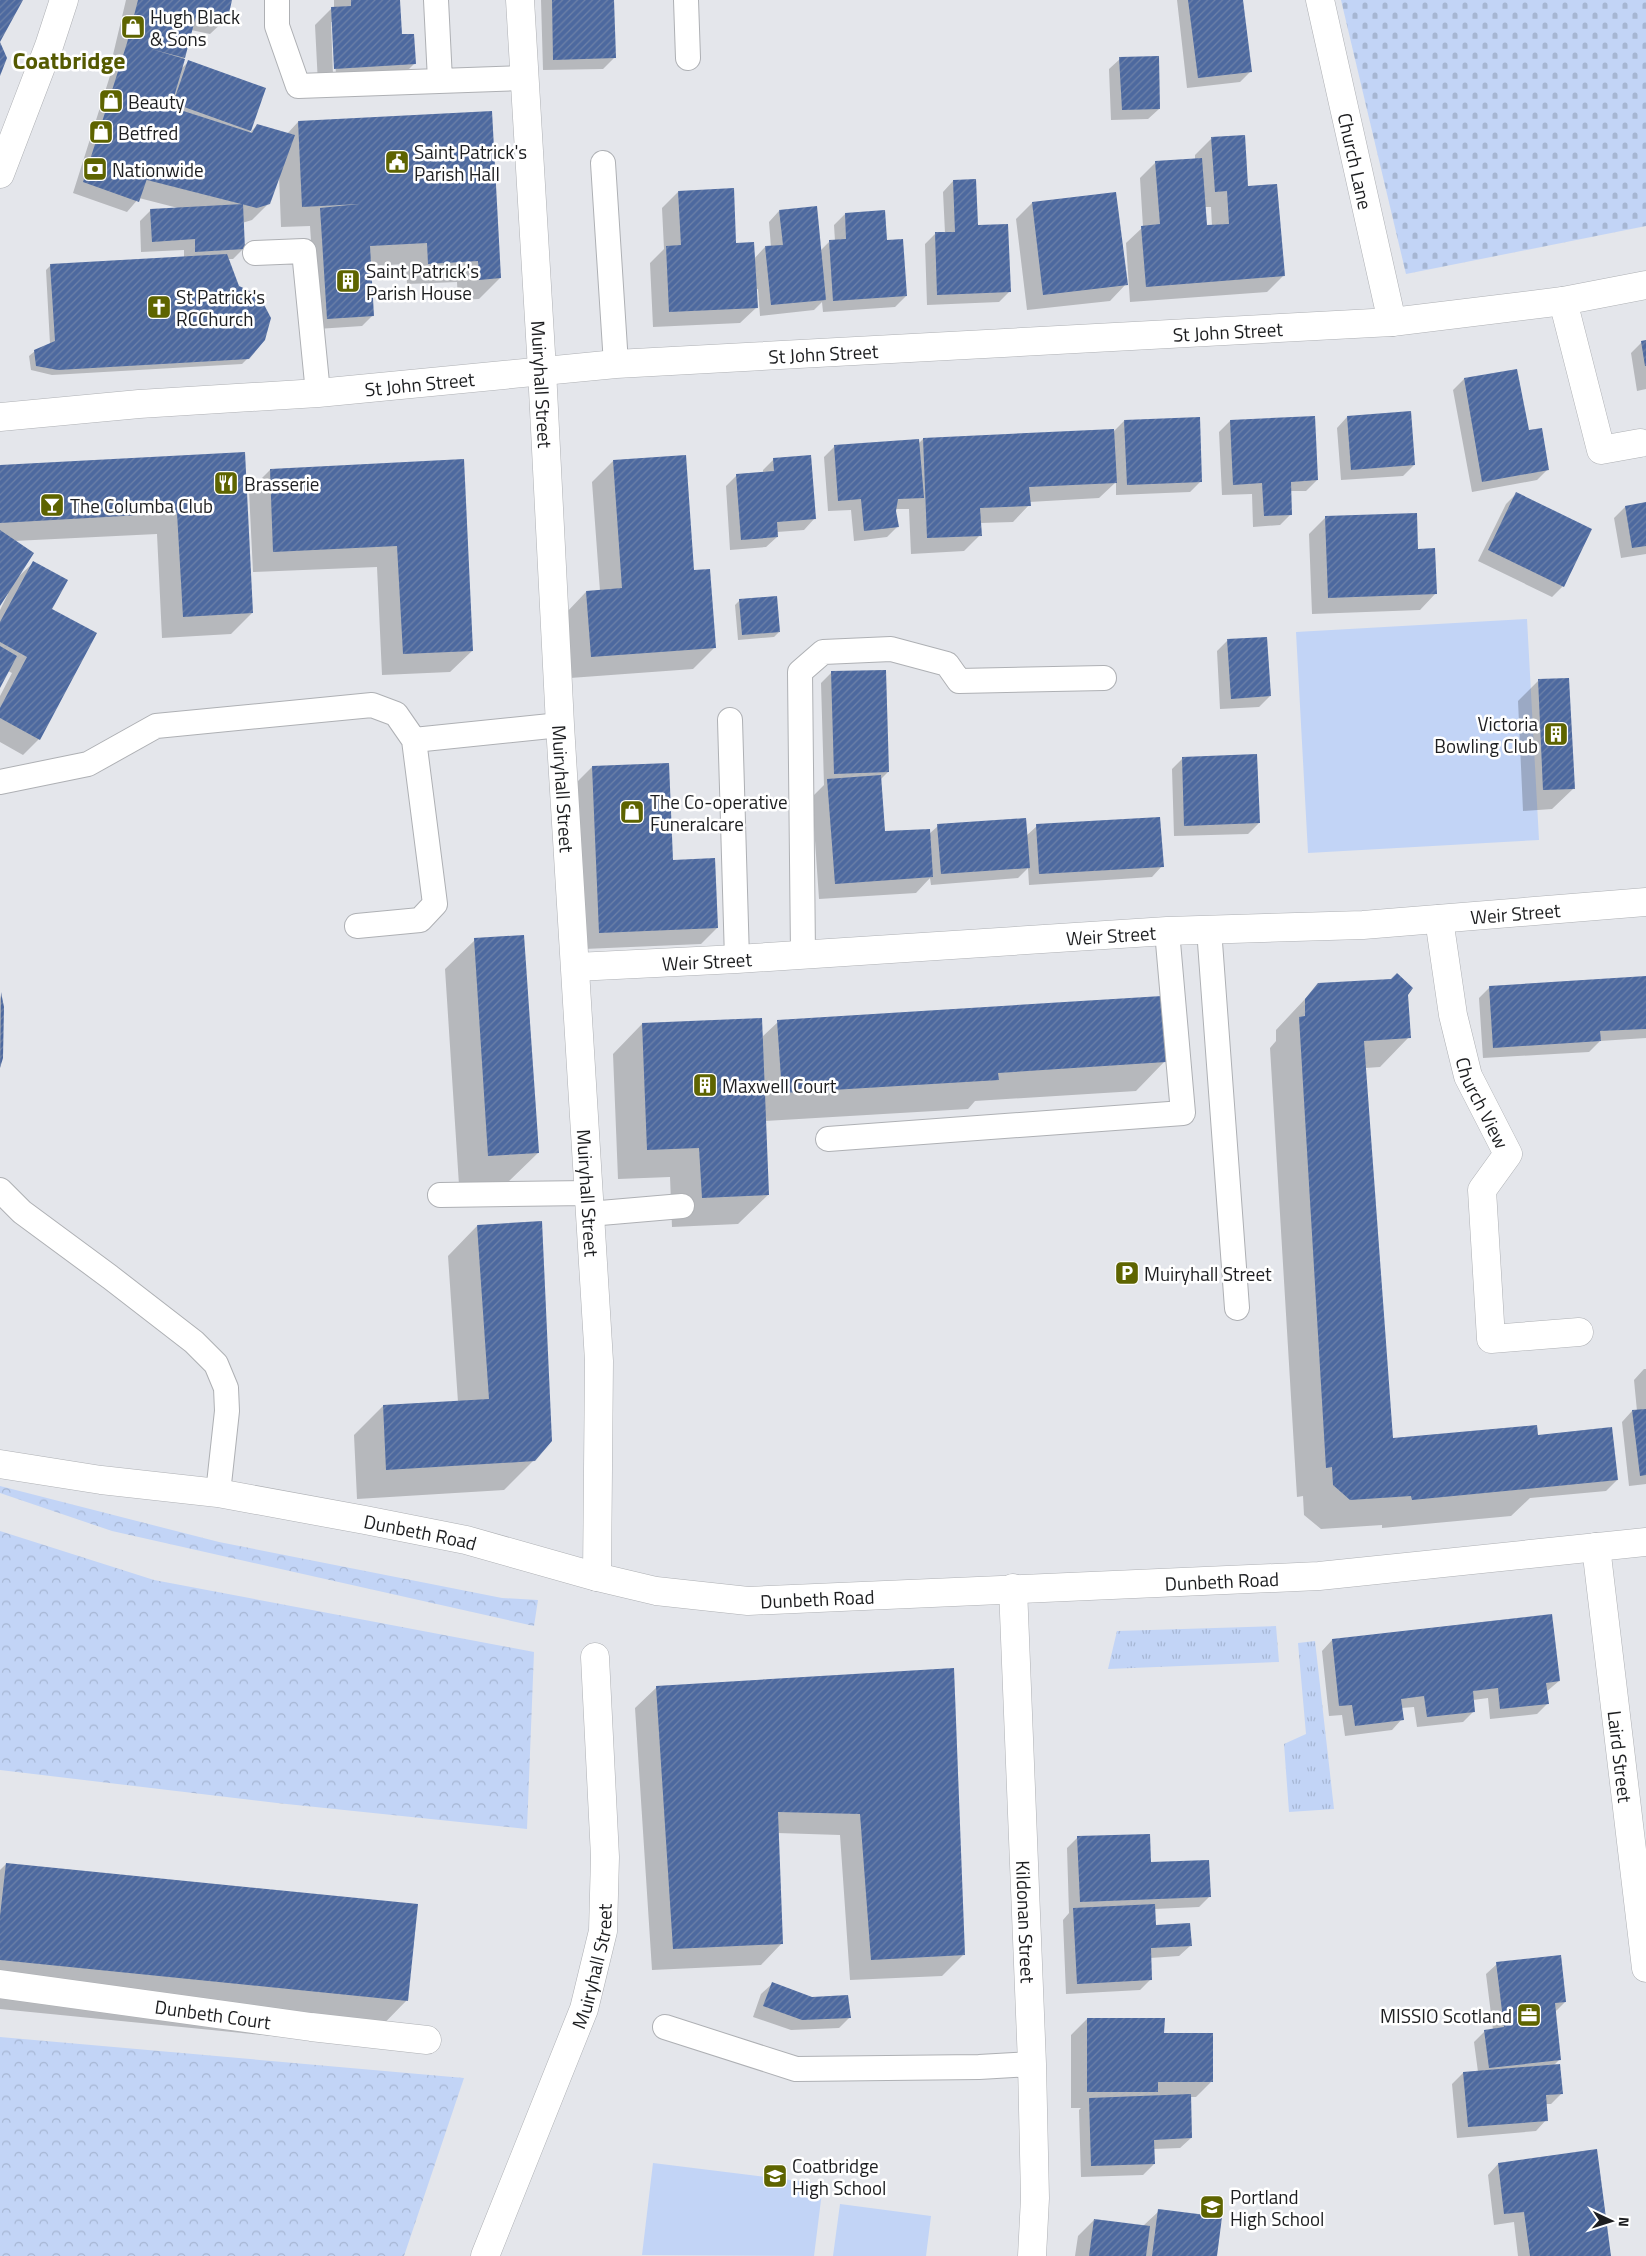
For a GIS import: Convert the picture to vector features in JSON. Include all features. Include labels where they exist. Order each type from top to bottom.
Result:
[{"type":"street","points":[[0,174],[49,46],[64,0]]},
{"type":"street","name":"Muiryhall Street","points":[[520,0],[542,370],[560,726],[576,966],[598,1361],[597,1577]]},
{"type":"street","name":"Church Lane","points":[[1320,0],[1392,322]]},
{"type":"street","name":"St John Street","points":[[0,418],[139,404],[318,393],[616,364],[1392,322],[1563,301],[1646,285]]},
{"type":"street","points":[[1563,301],[1601,450],[1640,443]]},
{"type":"street","name":"Weir Street","points":[[576,966],[737,959],[1167,931],[1363,924],[1646,902]]},
{"type":"street","name":"Church View","points":[[1439,919],[1453,1015],[1468,1076],[1508,1154],[1482,1190],[1491,1339],[1579,1332]]},
{"type":"street","name":"Dunbeth Road","points":[[0,1464],[101,1480],[218,1493],[466,1540],[597,1577],[656,1591],[748,1601],[1319,1576],[1646,1542]]},
{"type":"street","name":"Laird Street","points":[[1596,1547],[1646,1968]]},
{"type":"street","name":"Kildonan Street","points":[[1013,1588],[1032,2064],[1035,2198],[1032,2256]]},
{"type":"street","name":"Muiryhall Street","points":[[485,2256],[584,2009],[603,1931],[605,1857],[596,1657]]},
{"type":"street","name":"Dunbeth Court","points":[[0,1984],[301,2025],[427,2040]]},
{"type":"lane","points":[[277,0],[277,26],[298,86],[524,78]]},
{"type":"lane","points":[[436,0],[440,80]]},
{"type":"lane","points":[[686,0],[688,58]]},
{"type":"lane","points":[[604,163],[616,364]]},
{"type":"lane","points":[[255,253],[304,251],[318,393]]},
{"type":"lane","points":[[803,954],[800,672],[823,652],[891,649],[947,664],[959,681],[1104,678]]},
{"type":"lane","points":[[0,782],[88,764],[156,726],[372,705],[396,714],[414,740],[435,904],[420,920],[357,926]]},
{"type":"lane","points":[[730,720],[737,959]]},
{"type":"lane","points":[[414,740],[560,726]]},
{"type":"lane","points":[[1209,929],[1237,1308]]},
{"type":"lane","points":[[828,1138],[1183,1113],[1167,931]]},
{"type":"lane","points":[[0,1190],[22,1212],[194,1342],[216,1364],[226,1388],[227,1411],[218,1493]]},
{"type":"lane","points":[[440,1195],[682,1206]]},
{"type":"lane","points":[[665,2027],[796,2069],[979,2067],[1032,2064]]},
{"type":"green space","points":[[1341,0],[1646,0],[1646,226],[1406,274]]},
{"type":"green space","points":[[1527,619],[1539,840],[1308,853],[1296,632]]},
{"type":"green space","points":[[0,1486],[219,1542],[502,1598],[538,1600],[534,1626],[112,1531],[0,1493]]},
{"type":"green space","points":[[0,1531],[154,1580],[534,1652],[527,1829],[277,1803],[0,1770]]},
{"type":"green space","points":[[1276,1626],[1279,1662],[1108,1669],[1117,1631]]},
{"type":"green space","points":[[1315,1641],[1334,1809],[1289,1812],[1284,1744],[1306,1734],[1298,1643]]},
{"type":"green space","points":[[0,2037],[464,2078],[404,2256],[0,2256]]},
{"type":"green space","points":[[653,2163],[823,2184],[814,2256],[642,2255]]},
{"type":"green space","points":[[840,2204],[931,2216],[926,2256],[833,2256]]},
{"type":"building","points":[[0,0],[23,0],[0,42]]},
{"type":"building","points":[[138,0],[232,0],[228,18],[197,12],[185,58],[151,49],[185,59],[171,107],[252,133],[257,124],[295,135],[270,204],[257,208],[147,180],[151,167],[139,202],[83,182],[127,43]]},
{"type":"building","points":[[351,0],[400,0],[402,34],[414,34],[416,64],[334,69],[331,7],[351,6]]},
{"type":"building","points":[[552,0],[614,0],[616,58],[553,60]]},
{"type":"building","points":[[1188,0],[1243,0],[1252,72],[1198,78]]},
{"type":"building","points":[[0,42],[7,58],[0,76]]},
{"type":"building","points":[[1159,56],[1160,109],[1122,110],[1119,57]]},
{"type":"building","points":[[188,60],[266,88],[251,131],[173,103]]},
{"type":"building","name":"Saint Patrick's Parish Hall","points":[[492,111],[501,278],[479,280],[478,261],[428,264],[427,243],[370,246],[374,316],[327,319],[320,208],[359,204],[302,207],[298,121]]},
{"type":"building","points":[[1245,135],[1248,186],[1277,184],[1285,276],[1146,287],[1141,226],[1160,224],[1155,161],[1202,158],[1207,225],[1229,224],[1227,191],[1215,192],[1211,137]]},
{"type":"building","points":[[976,179],[978,225],[1008,224],[1011,292],[937,295],[935,232],[955,232],[953,180]]},
{"type":"building","points":[[734,188],[736,243],[754,242],[758,308],[669,312],[666,246],[681,245],[678,191]]},
{"type":"building","points":[[1116,192],[1128,285],[1043,295],[1032,202]]},
{"type":"building","points":[[243,204],[245,249],[195,252],[195,239],[152,242],[150,209]]},
{"type":"building","points":[[817,206],[826,300],[771,305],[765,246],[783,245],[779,210]]},
{"type":"building","points":[[885,210],[887,240],[903,239],[907,296],[833,301],[829,240],[846,239],[845,213]]},
{"type":"building","name":"St Patrick's RCChurch","points":[[227,254],[239,286],[259,295],[271,318],[265,340],[249,359],[58,370],[36,366],[34,350],[55,341],[50,264]]},
{"type":"building","points":[[1646,340],[1646,366],[1645,366],[1641,341]]},
{"type":"building","points":[[1517,369],[1529,430],[1542,428],[1549,470],[1482,482],[1464,378]]},
{"type":"building","points":[[1411,411],[1415,465],[1351,470],[1347,416]]},
{"type":"building","points":[[1315,416],[1318,480],[1291,482],[1292,515],[1264,516],[1262,483],[1233,485],[1230,420]]},
{"type":"building","points":[[1200,417],[1202,482],[1127,485],[1124,420]]},
{"type":"building","points":[[1114,429],[1117,483],[1029,487],[1031,506],[980,508],[982,536],[927,538],[923,438]]},
{"type":"building","points":[[919,439],[924,498],[898,499],[896,511],[899,527],[864,531],[861,499],[838,501],[834,445]]},
{"type":"building","points":[[245,452],[253,613],[183,617],[177,513],[0,523],[0,465]]},
{"type":"building","points":[[686,455],[694,570],[710,569],[716,648],[591,657],[586,591],[622,588],[613,460]]},
{"type":"building","points":[[811,455],[816,519],[777,522],[778,537],[741,540],[736,474],[774,471],[773,458]]},
{"type":"building","points":[[464,459],[473,651],[403,654],[397,546],[273,552],[270,469]]},
{"type":"building","points":[[1516,492],[1592,529],[1564,587],[1488,550]]},
{"type":"building","points":[[1646,502],[1646,546],[1632,548],[1625,506]]},
{"type":"building","points":[[1417,513],[1418,549],[1435,548],[1437,594],[1328,598],[1325,516]]},
{"type":"building","points":[[0,530],[34,553],[0,606]]},
{"type":"building","points":[[33,561],[68,580],[52,609],[97,633],[40,740],[0,718],[0,708],[27,657],[0,642],[0,622]]},
{"type":"building","points":[[777,596],[780,632],[742,635],[739,599]]},
{"type":"building","points":[[1267,637],[1271,696],[1231,699],[1227,639]]},
{"type":"building","points":[[0,646],[17,656],[0,688]]},
{"type":"building","points":[[886,670],[889,772],[834,774],[831,671]]},
{"type":"building","name":"Victoria Bowling Club","points":[[1569,678],[1575,789],[1543,790],[1538,679]]},
{"type":"building","points":[[1257,754],[1260,823],[1184,826],[1182,757]]},
{"type":"building","name":"The Co-operative Funeralcare","points":[[669,763],[673,860],[715,858],[718,928],[599,933],[592,766]]},
{"type":"building","points":[[881,775],[885,831],[930,829],[933,877],[835,884],[827,779]]},
{"type":"building","points":[[1160,817],[1164,867],[1039,874],[1036,824]]},
{"type":"building","points":[[1026,818],[1030,868],[941,874],[937,824]]},
{"type":"building","points":[[524,935],[539,1153],[488,1156],[474,938]]},
{"type":"building","points":[[1397,973],[1413,988],[1408,995],[1411,1038],[1364,1041],[1393,1438],[1537,1425],[1538,1435],[1612,1427],[1618,1480],[1412,1500],[1411,1496],[1350,1500],[1333,1485],[1332,1467],[1326,1468],[1299,1017],[1305,1016],[1305,999],[1318,983],[1391,979]]},
{"type":"building","points":[[1646,976],[1646,1029],[1600,1031],[1601,1041],[1493,1048],[1489,986]]},
{"type":"building","points":[[1,992],[4,1007],[3,1058],[0,1068]]},
{"type":"building","points":[[1162,996],[1166,1062],[998,1073],[999,1080],[782,1093],[777,1020]]},
{"type":"building","name":"Maxwell Court","points":[[762,1018],[769,1195],[702,1198],[699,1148],[647,1150],[642,1023]]},
{"type":"building","points":[[542,1221],[552,1441],[535,1461],[386,1470],[383,1405],[489,1399],[477,1225]]},
{"type":"building","points":[[1646,1409],[1646,1475],[1640,1476],[1632,1410]]},
{"type":"building","points":[[1552,1614],[1560,1681],[1546,1683],[1549,1704],[1500,1709],[1498,1688],[1473,1691],[1475,1712],[1427,1717],[1424,1696],[1401,1699],[1404,1720],[1355,1726],[1352,1705],[1339,1706],[1332,1639]]},
{"type":"building","points":[[954,1668],[965,1955],[871,1960],[860,1814],[778,1812],[783,1944],[673,1949],[656,1686]]},
{"type":"building","points":[[1150,1834],[1151,1862],[1209,1860],[1211,1897],[1080,1902],[1077,1836]]},
{"type":"building","points":[[6,1863],[418,1904],[408,2001],[0,1960],[0,1916]]},
{"type":"building","points":[[1155,1904],[1156,1925],[1190,1923],[1192,1946],[1151,1948],[1152,1980],[1077,1984],[1073,1908]]},
{"type":"building","name":"MISSIO Scotland","points":[[1561,1955],[1566,2002],[1555,2003],[1561,2060],[1489,2068],[1484,2030],[1504,2027],[1496,1962]]},
{"type":"building","points":[[772,1982],[812,1997],[848,1995],[851,2018],[802,2020],[763,2006]]},
{"type":"building","points":[[1087,2018],[1165,2018],[1164,2033],[1213,2033],[1213,2082],[1158,2082],[1158,2092],[1087,2092]]},
{"type":"building","points":[[1560,2064],[1563,2094],[1546,2095],[1548,2121],[1468,2127],[1463,2072]]},
{"type":"building","points":[[1191,2094],[1192,2138],[1154,2140],[1155,2164],[1091,2166],[1089,2098]]},
{"type":"building","points":[[1597,2149],[1611,2256],[1530,2256],[1524,2212],[1504,2214],[1498,2163]]},
{"type":"building","points":[[1158,2209],[1222,2217],[1217,2256],[1152,2256]]},
{"type":"building","points":[[1094,2219],[1150,2226],[1146,2256],[1089,2256]]},
{"type":"place","name":"Hugh Black & Sons","points":[[133,27]]},
{"type":"place","name":"Beauty","points":[[111,101]]},
{"type":"place","name":"Betfred","points":[[101,132]]},
{"type":"place","name":"Saint Patrick's Parish Hall","points":[[397,162]]},
{"type":"place","name":"Nationwide","points":[[95,169]]},
{"type":"place","name":"Saint Patrick's Parish House","points":[[348,281]]},
{"type":"place","name":"St Patrick's RCChurch","points":[[159,307]]},
{"type":"place","name":"Brasserie","points":[[226,483]]},
{"type":"place","name":"The Columba Club","points":[[52,505]]},
{"type":"place","name":"Victoria Bowling Club","points":[[1556,734]]},
{"type":"place","name":"The Co-operative Funeralcare","points":[[632,812]]},
{"type":"place","name":"Maxwell Court","points":[[705,1085]]},
{"type":"place","name":"Muiryhall Street","points":[[1127,1273]]},
{"type":"place","name":"MISSIO Scotland","points":[[1529,2015]]},
{"type":"place","name":"Coatbridge High School","points":[[775,2176]]},
{"type":"place","name":"Portland High School","points":[[1212,2207]]},
{"type":"district","name":"Coatbridge","points":[[69,60]]}]
